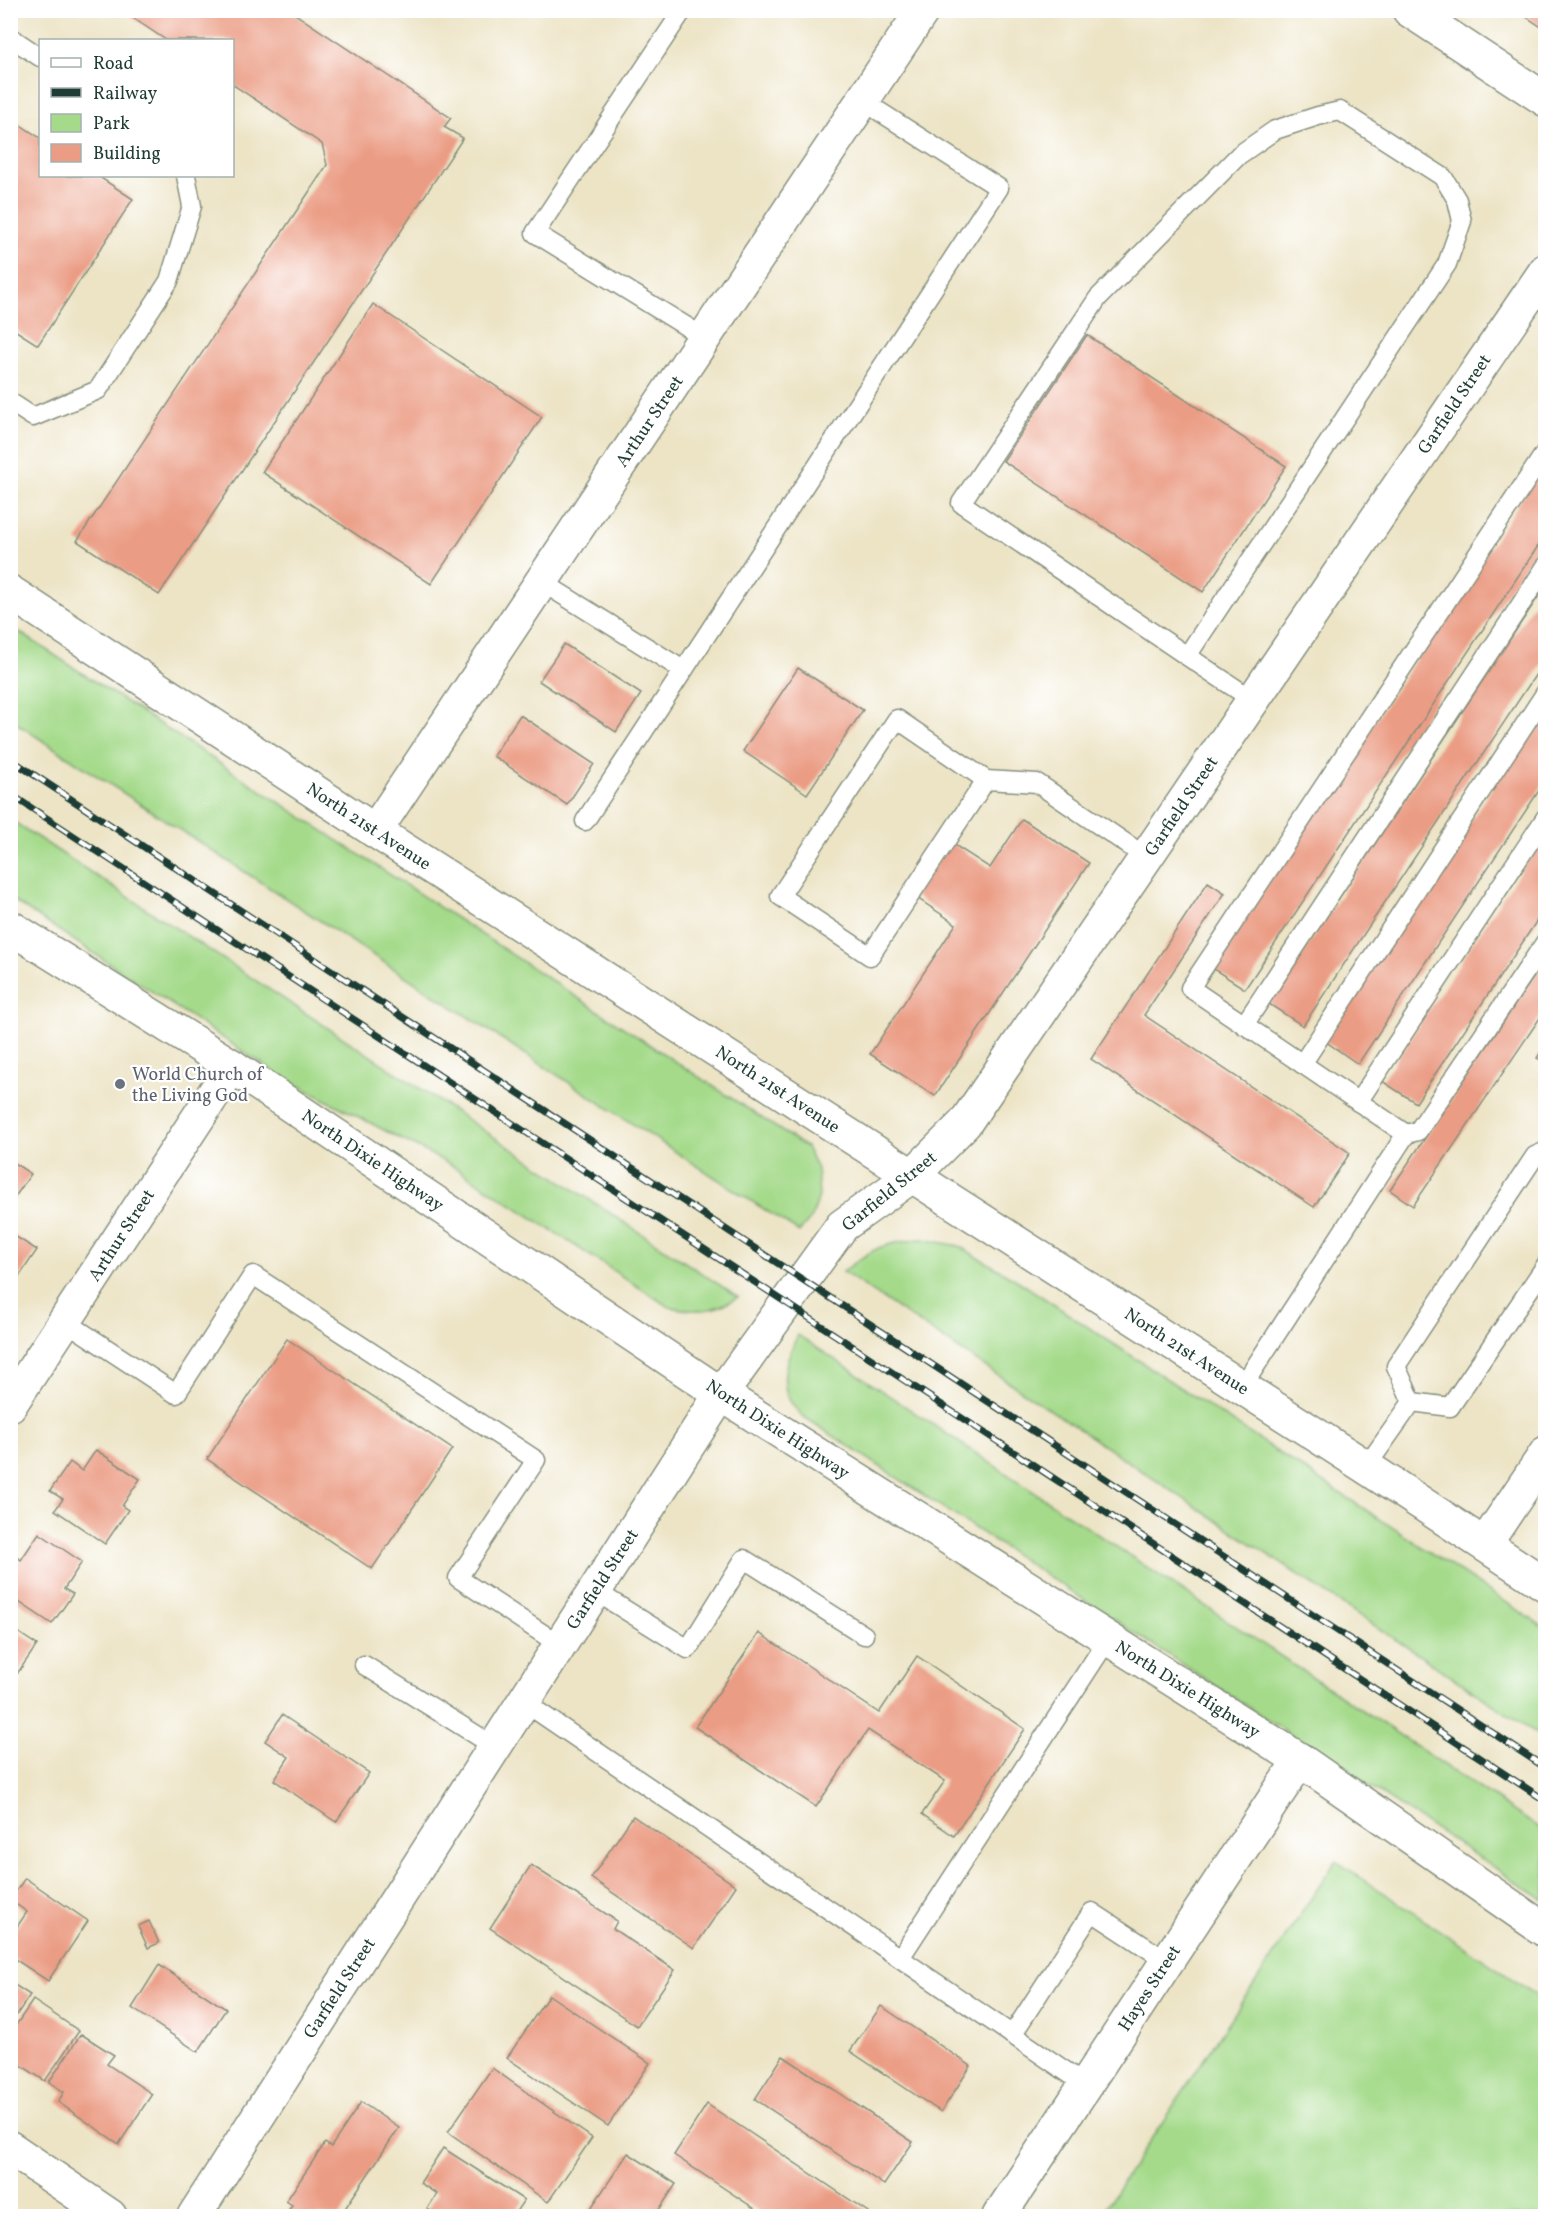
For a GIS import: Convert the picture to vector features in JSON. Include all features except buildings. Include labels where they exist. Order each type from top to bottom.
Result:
[{"type":"street","name":"Arthur Street","points":[[375,831],[923,10]]},
{"type":"street","points":[[1409,10],[1545,100]]},
{"type":"street","name":"Garfield Street","points":[[194,2217],[721,1394],[842,1226],[913,1175],[965,1123],[1545,270]]},
{"type":"street","name":"North 21st Avenue","points":[[10,592],[375,831],[1242,1387],[1545,1585]]},
{"type":"street","name":"North Dixie Highway","points":[[10,927],[232,1066],[721,1394],[1300,1760],[1545,1931]]},
{"type":"street","name":"Arthur Street","points":[[16,1384],[65,1322],[232,1066]]},
{"type":"street","points":[[1485,1544],[1545,1453]]},
{"type":"street","name":"Hayes Street","points":[[999,2217],[1300,1760]]},
{"type":"street","points":[[10,2148],[110,2217]]},
{"type":"lane","points":[[683,10],[535,233],[705,338]]},
{"type":"lane","points":[[10,37],[39,56]]},
{"type":"lane","points":[[585,821],[999,188],[863,101]]},
{"type":"lane","points":[[1187,656],[1447,264],[1462,221],[1458,200],[1443,177],[1340,111],[1275,130],[1239,155],[1098,298],[961,503],[1187,656],[1253,700]]},
{"type":"lane","points":[[10,402],[33,417],[98,390],[169,281],[192,206],[186,177]]},
{"type":"lane","points":[[1406,1134],[1190,988],[1545,451]]},
{"type":"lane","points":[[1244,1025],[1545,566]]},
{"type":"lane","points":[[542,582],[683,670]]},
{"type":"lane","points":[[1302,1064],[1545,692]]},
{"type":"lane","points":[[986,780],[870,956],[780,896],[897,719],[986,780],[1037,783],[1146,857]]},
{"type":"lane","points":[[1358,1102],[1545,817]]},
{"type":"lane","points":[[1242,1387],[1406,1134],[1418,1131],[1545,941]]},
{"type":"lane","points":[[1412,1402],[1396,1366],[1536,1156],[1545,1151]]},
{"type":"lane","points":[[1412,1402],[1449,1407],[1545,1265]]},
{"type":"lane","points":[[65,1322],[176,1394],[253,1275],[536,1460],[459,1578],[560,1645]]},
{"type":"lane","points":[[1366,1467],[1412,1402]]},
{"type":"lane","points":[[595,1591],[688,1649],[744,1559],[864,1635]]},
{"type":"lane","points":[[900,1958],[1108,1639]]},
{"type":"lane","points":[[364,1665],[494,1746]]},
{"type":"lane","points":[[524,1702],[1086,2085]]},
{"type":"lane","points":[[1012,2035],[1092,1912],[1167,1961]]},
{"type":"green space","points":[[10,626],[806,1147],[817,1169],[819,1196],[812,1217],[799,1232],[11,720]]},
{"type":"green space","points":[[10,820],[738,1297],[712,1309],[688,1310],[669,1307],[453,1166],[282,1077],[11,899]]},
{"type":"green space","points":[[922,1239],[959,1246],[1018,1281],[1545,1628],[1545,1739],[843,1272],[862,1257],[879,1248],[897,1242]]},
{"type":"green space","points":[[798,1335],[1545,1832],[1545,1901],[801,1415],[789,1399],[785,1383],[788,1358]]},
{"type":"green space","points":[[1336,1861],[1545,2001],[1545,2216],[1100,2216]]},
{"type":"railway","points":[[10,759],[1546,1768]]},
{"type":"railway","points":[[10,794],[1546,1801]]},
{"type":"place","name":"World Church of the Living God","points":[[120,1084]]}]
